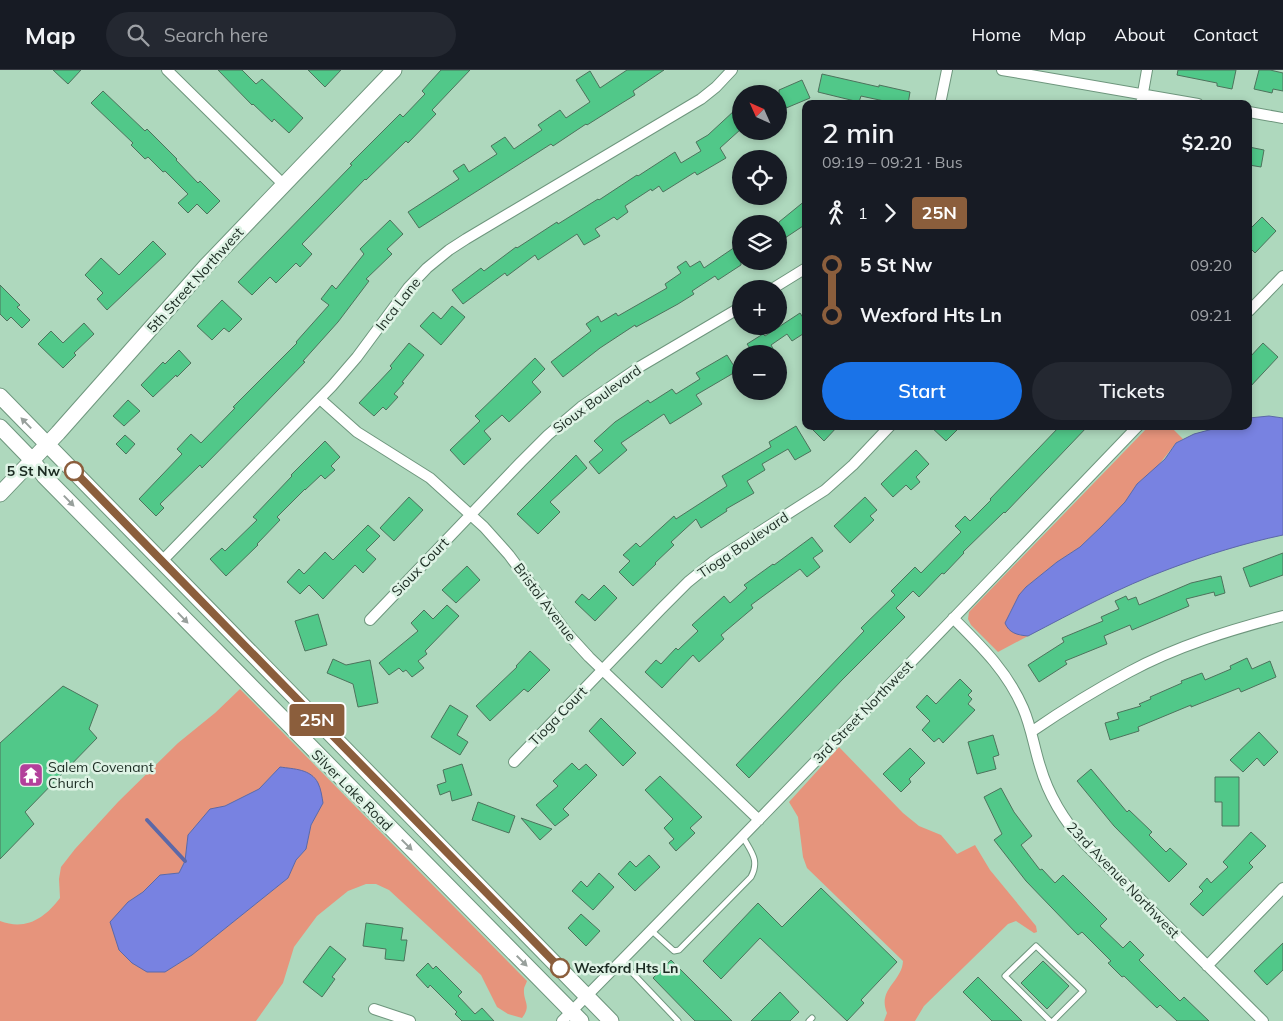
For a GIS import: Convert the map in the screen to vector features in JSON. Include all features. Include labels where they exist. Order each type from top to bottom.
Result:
[{"type":"main road","name":"5th Street Northwest","points":[[0,494],[206,266],[394,70]]},
{"type":"main road","points":[[0,396],[611,1021]]},
{"type":"main road","name":"Silver Lake Road","points":[[0,427],[32,460],[44,476],[571,1018]]},
{"type":"street","points":[[167,70],[284,185]]},
{"type":"street","name":"Inca Lane","points":[[162,561],[320,399],[357,357],[408,288],[427,268],[449,250],[694,103],[716,87],[732,70]]},
{"type":"street","points":[[941,100],[947,70]]},
{"type":"street","points":[[1002,70],[1142,99],[1146,70]]},
{"type":"street","points":[[1252,113],[1283,118]]},
{"type":"street","points":[[787,280],[802,270]]},
{"type":"street","points":[[1252,308],[1283,276]]},
{"type":"street","name":"Sioux Boulevard","points":[[471,515],[548,435],[581,408],[641,366],[732,312]]},
{"type":"street","name":"Bristol Avenue","points":[[320,399],[357,432],[430,478],[471,515],[509,554],[567,633],[602,670],[759,820]]},
{"type":"street","name":"Tioga Boulevard","points":[[602,670],[688,582],[714,561],[825,490],[853,465],[886,430]]},
{"type":"street","name":"3rd Street Northwest","points":[[571,1018],[588,996],[1134,430]]},
{"type":"street","name":"Sioux Court","points":[[370,620],[471,515]]},
{"type":"street","points":[[1031,732],[1084,696],[1130,671],[1176,650],[1221,634],[1283,616]]},
{"type":"street","name":"23rd Avenue Northwest","points":[[953,618],[1001,668],[1014,688],[1024,709],[1046,785],[1056,807],[1069,827],[1263,1021]]},
{"type":"street","name":"Tioga Court","points":[[514,762],[602,670]]},
{"type":"street","points":[[1207,966],[1283,888]]},
{"type":"street","points":[[374,1009],[410,1021]]},
{"type":"lane","points":[[652,931],[674,950],[679,950],[750,877],[755,870],[755,858],[743,837]]},
{"type":"lane","points":[[1036,946],[1083,991],[1052,1021],[1005,976],[1036,946]]},
{"type":"lane","points":[[622,962],[678,1021]]},
{"type":"shaded area","points":[[1145,430],[1174,430],[1183,439],[1176,443],[1157,467],[1137,484],[1125,502],[1080,547],[1057,562],[1026,587],[1009,614],[1019,635],[1028,636],[998,652],[971,625],[968,619],[969,612]]},
{"type":"shaded area","points":[[240,689],[527,981],[524,993],[527,1007],[522,1018],[508,1014],[497,1007],[481,975],[389,890],[376,884],[366,884],[348,891],[317,916],[294,947],[283,983],[256,1021],[0,1021],[0,921],[9,924],[26,923],[34,921],[48,911],[60,898],[59,879],[61,867],[75,849],[118,802],[178,743],[215,713]],"holes":[[[280,767],[323,803],[311,825],[306,849],[296,860],[288,878],[192,955],[165,972],[147,972],[128,902],[143,892],[160,875],[179,873],[185,861],[188,835],[210,810],[225,806],[259,789]]]},
{"type":"shaded area","points":[[839,747],[903,813],[919,826],[941,835],[957,854],[975,845],[990,870],[1036,926],[1037,932],[1034,933],[1016,921],[1008,924],[924,1006],[915,1021],[884,1021],[887,1013],[885,998],[899,975],[903,961],[807,868],[803,857],[798,817],[789,802]]},
{"type":"water","points":[[1269,416],[1283,418],[1283,535],[1226,550],[1151,576],[1097,600],[1028,636],[1017,634],[1009,629],[1005,623],[1019,595],[1026,587],[1057,562],[1080,547],[1102,526],[1125,502],[1137,484],[1165,459],[1176,443],[1194,434],[1209,430],[1252,430],[1252,418]]},
{"type":"water","points":[[280,767],[302,770],[315,778],[319,785],[323,803],[311,825],[306,849],[296,860],[288,878],[192,955],[165,972],[147,972],[132,963],[119,950],[110,922],[128,902],[143,892],[160,875],[179,873],[185,861],[188,835],[210,809],[225,806],[259,789]]},
{"type":"building","points":[[53,70],[81,70],[68,84]]},
{"type":"building","points":[[218,70],[242,70],[256,84],[262,79],[303,118],[289,133],[274,119],[272,122],[252,105]]},
{"type":"building","points":[[308,70],[341,70],[325,87]]},
{"type":"building","points":[[441,70],[470,70],[432,110],[436,114],[408,143],[406,141],[365,179],[302,244],[312,254],[300,267],[296,263],[276,283],[270,277],[252,295],[238,282],[400,114],[403,117],[425,94],[422,91]]},
{"type":"building","points":[[627,70],[664,70],[633,91],[635,95],[553,146],[551,144],[419,228],[408,212],[459,179],[453,171],[464,164],[469,172],[497,154],[491,146],[505,137],[514,149],[542,130],[538,125],[560,110],[566,118],[590,102],[576,80],[590,71],[600,88]]},
{"type":"building","points":[[1178,70],[1236,70],[1232,89],[1217,86],[1217,83],[1177,75]]},
{"type":"building","points":[[1259,70],[1283,73],[1283,91],[1273,89],[1272,93],[1254,89]]},
{"type":"building","points":[[822,74],[910,92],[909,100],[880,100],[861,96],[860,100],[851,100],[818,92]]},
{"type":"building","points":[[802,80],[810,98],[788,107],[788,86]]},
{"type":"building","points":[[103,91],[145,131],[147,129],[198,183],[200,181],[220,201],[207,214],[197,204],[188,213],[178,203],[188,194],[148,157],[145,159],[131,145],[133,143],[91,103]]},
{"type":"building","points":[[732,113],[732,137],[720,148],[726,158],[697,175],[695,172],[663,192],[659,186],[652,191],[651,189],[625,206],[628,212],[617,220],[614,217],[595,229],[600,236],[584,245],[577,234],[538,260],[535,255],[507,276],[505,273],[463,304],[452,290],[481,268],[484,271],[516,247],[557,222],[558,224],[599,200],[675,152],[681,163],[701,151],[696,142],[708,135]]},
{"type":"building","points":[[1252,148],[1264,150],[1261,167],[1252,166]]},
{"type":"building","points":[[802,203],[802,227],[787,237],[787,215]]},
{"type":"building","points":[[1262,217],[1276,231],[1255,253],[1252,250],[1252,227]]},
{"type":"building","points":[[390,220],[403,234],[387,249],[392,254],[366,279],[369,281],[338,322],[303,361],[305,362],[202,468],[200,465],[160,504],[164,508],[156,516],[139,499],[182,454],[177,449],[191,434],[201,443],[235,408],[233,407],[297,343],[329,305],[321,299],[332,285],[336,289],[364,254],[360,249]]},
{"type":"building","points":[[153,241],[166,254],[107,310],[97,299],[103,293],[85,275],[101,258],[119,275]]},
{"type":"building","points":[[732,249],[733,270],[718,280],[715,276],[692,291],[694,294],[678,304],[636,327],[635,325],[600,348],[563,377],[551,362],[591,331],[586,324],[598,316],[601,322],[616,313],[618,316],[667,288],[665,284],[681,273],[677,267],[686,261],[690,267],[700,261],[704,268]]},
{"type":"building","points":[[0,285],[20,305],[17,307],[30,320],[22,328],[11,317],[7,321],[0,314]]},
{"type":"building","points":[[222,300],[242,319],[229,332],[224,328],[212,340],[197,326]]},
{"type":"building","points":[[452,306],[465,317],[441,345],[420,326],[433,312],[441,319]]},
{"type":"building","points":[[800,313],[802,316],[802,335],[792,341],[787,334],[787,322]]},
{"type":"building","points":[[84,323],[94,334],[74,353],[76,355],[63,368],[38,344],[51,331],[63,343]]},
{"type":"building","points":[[764,335],[786,335],[771,345],[747,344]]},
{"type":"building","points":[[409,343],[424,355],[394,394],[398,397],[386,410],[383,407],[374,416],[359,403],[392,368],[390,366]]},
{"type":"building","points":[[1263,343],[1278,357],[1252,385],[1252,355]]},
{"type":"building","points":[[179,350],[191,363],[153,397],[141,385],[163,362],[165,364]]},
{"type":"building","points":[[727,355],[732,363],[732,374],[696,395],[702,404],[670,424],[664,414],[621,443],[627,450],[599,474],[589,462],[603,450],[594,441],[615,422],[648,400],[650,403],[672,389],[676,394],[700,379],[696,373]]},
{"type":"building","points":[[535,358],[545,369],[532,382],[541,392],[509,422],[502,415],[484,431],[491,439],[464,465],[450,450],[480,421],[475,416]]},
{"type":"building","points":[[128,400],[140,411],[124,426],[113,416]]},
{"type":"building","points":[[796,426],[811,451],[795,460],[788,449],[762,464],[765,470],[747,481],[754,493],[726,509],[727,511],[701,528],[696,519],[671,542],[674,545],[633,586],[619,572],[630,561],[623,555],[636,543],[640,547],[674,516],[676,519],[727,486],[722,476],[771,447],[769,442]]},
{"type":"building","points":[[813,430],[834,430],[824,441]]},
{"type":"building","points":[[934,430],[957,430],[946,441]]},
{"type":"building","points":[[1056,430],[1084,430],[1005,513],[963,552],[944,574],[942,573],[919,597],[913,591],[896,608],[905,617],[749,778],[736,765],[864,631],[861,628],[895,595],[891,591],[915,567],[921,573],[961,532],[955,526],[965,516],[970,521]]},
{"type":"building","points":[[125,435],[135,444],[126,454],[116,444]]},
{"type":"building","points":[[325,441],[340,457],[331,466],[335,470],[325,479],[321,475],[305,489],[277,517],[280,520],[258,545],[226,576],[210,559],[222,548],[225,551],[257,520],[253,517]]},
{"type":"building","points":[[916,450],[929,464],[916,477],[920,482],[911,490],[906,485],[893,497],[881,484]]},
{"type":"building","points":[[576,455],[587,468],[550,502],[560,512],[538,534],[517,514]]},
{"type":"building","points":[[409,497],[423,510],[394,541],[380,528]]},
{"type":"building","points":[[865,497],[877,510],[870,516],[874,520],[850,543],[834,526]]},
{"type":"building","points":[[368,525],[380,536],[366,550],[376,559],[363,573],[355,565],[323,599],[309,585],[300,594],[287,582],[299,569],[304,574],[325,552],[333,560]]},
{"type":"building","points":[[812,537],[823,551],[813,558],[820,567],[807,577],[800,569],[751,605],[753,608],[721,635],[724,639],[699,662],[693,655],[662,688],[645,672],[656,660],[661,664],[676,648],[678,650],[698,631],[692,625],[724,596],[730,603],[747,588],[744,585]]},
{"type":"building","points":[[1283,553],[1283,575],[1250,587],[1243,568]]},
{"type":"building","points":[[467,566],[480,580],[456,603],[442,590]]},
{"type":"building","points":[[1221,576],[1225,593],[1215,596],[1214,592],[1186,599],[1189,606],[1132,630],[1130,625],[1104,636],[1107,644],[1065,661],[1067,664],[1039,682],[1028,665],[1064,642],[1062,638],[1103,621],[1101,617],[1119,609],[1115,601],[1126,596],[1128,600],[1136,597],[1139,605],[1191,583]]},
{"type":"building","points":[[604,585],[617,598],[595,621],[575,602],[582,594],[589,600]]},
{"type":"building","points":[[447,605],[459,616],[425,651],[427,654],[418,661],[424,668],[412,677],[406,670],[403,672],[399,668],[389,675],[379,663],[418,631],[411,623],[424,610],[433,619]]},
{"type":"building","points":[[318,614],[327,645],[305,651],[295,621]]},
{"type":"building","points":[[530,651],[550,670],[528,692],[524,689],[490,721],[476,706],[517,667]]},
{"type":"building","points":[[1247,658],[1252,669],[1270,661],[1276,677],[1241,692],[1239,688],[1191,707],[1191,705],[1138,727],[1139,731],[1110,740],[1105,723],[1119,719],[1117,713],[1141,706],[1139,704],[1151,699],[1150,697],[1182,683],[1181,681],[1202,673],[1205,680],[1231,669],[1230,666]]},
{"type":"building","points":[[333,659],[346,665],[370,660],[378,703],[358,707],[353,684],[327,673]]},
{"type":"building","points":[[960,679],[972,691],[968,695],[972,699],[968,704],[975,710],[943,743],[939,738],[934,742],[922,730],[930,721],[916,707],[927,695],[936,704]]},
{"type":"building","name":"Salem Covenant Church","points":[[63,686],[98,705],[89,729],[97,738],[25,812],[34,824],[0,859],[0,743]]},
{"type":"building","points":[[450,705],[468,716],[457,735],[468,742],[460,755],[431,737]]},
{"type":"building","points":[[601,718],[636,753],[623,766],[589,731]]},
{"type":"building","points":[[1259,732],[1278,752],[1264,766],[1257,758],[1243,772],[1230,760]]},
{"type":"building","points":[[993,735],[999,755],[993,757],[996,769],[977,774],[968,742]]},
{"type":"building","points":[[910,748],[925,763],[909,779],[911,782],[901,792],[883,774]]},
{"type":"building","points":[[572,763],[579,770],[586,764],[597,775],[563,809],[569,815],[555,826],[536,805],[558,786],[553,781]]},
{"type":"building","points":[[462,764],[472,795],[452,801],[450,791],[440,795],[437,785],[446,782],[443,770]]},
{"type":"building","points":[[1091,769],[1127,812],[1129,810],[1152,832],[1149,835],[1166,852],[1170,848],[1187,864],[1169,882],[1114,826],[1077,781]]},
{"type":"building","points":[[660,776],[702,817],[690,828],[695,833],[676,851],[669,843],[674,839],[664,828],[673,819],[645,790]]},
{"type":"building","points":[[1215,777],[1239,777],[1239,826],[1222,826],[1222,802],[1215,802]]},
{"type":"building","points":[[1001,788],[1014,812],[1032,836],[1021,845],[1040,870],[1042,869],[1055,883],[1063,875],[1107,919],[1100,926],[1123,948],[1130,941],[1144,955],[1139,960],[1180,1001],[1184,997],[1209,1021],[1177,1021],[1160,1005],[1157,1008],[1108,963],[1111,961],[1082,932],[1078,935],[1026,881],[994,840],[1002,834],[984,797]]},
{"type":"building","points":[[478,802],[515,816],[509,833],[472,820]]},
{"type":"building","points":[[521,818],[552,829],[540,840]]},
{"type":"building","points":[[1251,832],[1266,846],[1249,863],[1253,867],[1203,916],[1190,904],[1203,891],[1199,887],[1207,878],[1211,883],[1228,867],[1223,862]]},
{"type":"building","points":[[649,855],[660,867],[635,891],[618,874],[630,861],[636,867]]},
{"type":"building","points":[[599,873],[614,887],[593,910],[572,891],[581,881],[587,887]]},
{"type":"building","points":[[821,888],[897,962],[861,1000],[864,1003],[847,1021],[760,938],[721,979],[703,961],[758,903],[782,927]]},
{"type":"building","points":[[581,914],[600,931],[586,946],[568,928]]},
{"type":"building","points":[[366,923],[403,928],[401,940],[407,940],[404,961],[385,959],[386,949],[363,946]]},
{"type":"building","points":[[1283,943],[1283,970],[1267,985],[1254,971]]},
{"type":"building","points":[[330,946],[346,959],[332,977],[335,979],[322,997],[303,982]]},
{"type":"building","points":[[671,960],[732,1021],[695,1021],[653,978]]},
{"type":"building","points":[[1043,961],[1069,986],[1047,1009],[1021,983]]},
{"type":"building","points":[[428,963],[433,969],[436,966],[462,992],[458,996],[475,1014],[482,1008],[494,1021],[462,1021],[455,1014],[457,1012],[430,985],[428,988],[416,975]]},
{"type":"building","points":[[978,977],[1022,1021],[992,1021],[963,992]]},
{"type":"building","points":[[780,992],[799,1012],[790,1021],[751,1021]]},
{"type":"waterway","points":[[147,820],[185,861]]},
{"type":"bus line","name":"25N","points":[[74,471],[560,968]]},
{"type":"place","name":"5 St Nw","points":[[74,471]]},
{"type":"place","name":"Salem Covenant Church","points":[[31,775]]},
{"type":"place","name":"Wexford Hts Ln","points":[[560,968]]}]
